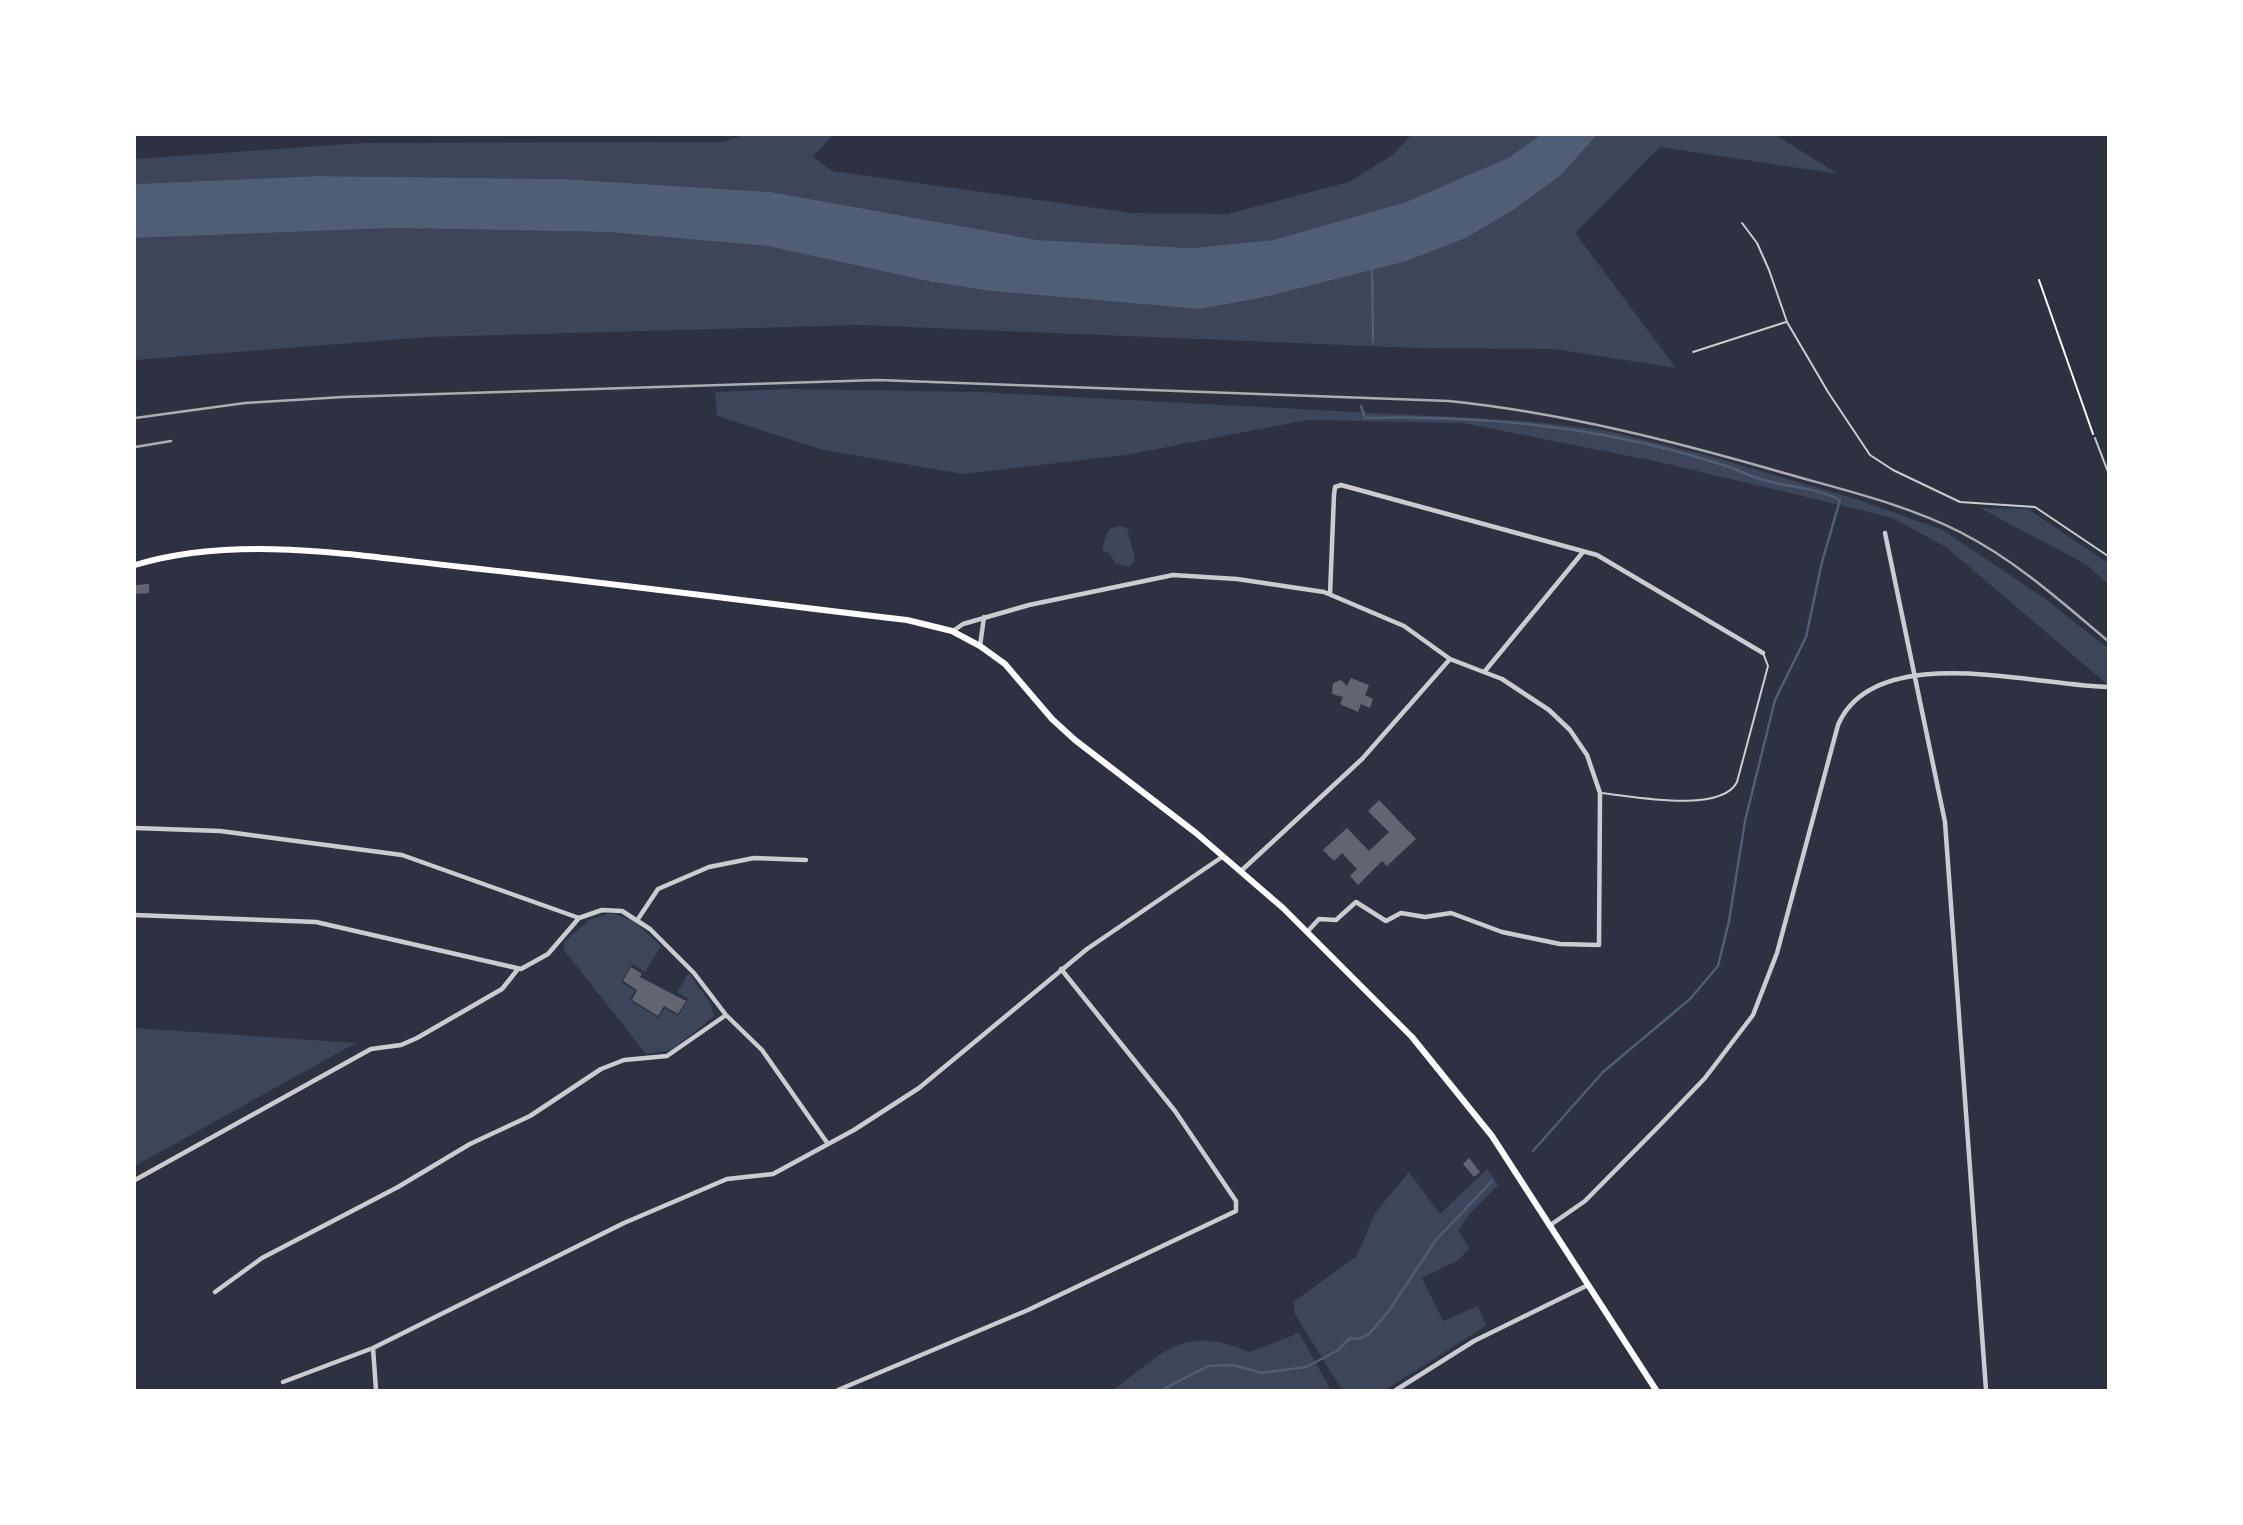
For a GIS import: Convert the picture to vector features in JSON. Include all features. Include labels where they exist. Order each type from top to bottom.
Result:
[{"type":"main road","points":[[135,565],[166,557],[216,552],[321,552],[907,620],[952,631],[980,646],[1005,664],[1052,719],[1075,740],[1241,871],[1381,1002],[1456,1088],[1492,1136],[1586,1286],[1656,1390]]},
{"type":"street","points":[[1330,594],[1335,486],[1342,485],[1604,557],[1763,653]]},
{"type":"street","points":[[1885,533],[1945,822],[1986,1390]]},
{"type":"street","points":[[1485,671],[1583,552]]},
{"type":"street","points":[[952,631],[984,617],[1169,575],[1237,579],[1330,594],[1404,625],[1450,659],[1485,671],[1549,710],[1570,730],[1590,761],[1600,793],[1599,946],[1560,944],[1502,932],[1451,913],[1425,917],[1403,913],[1386,921],[1356,902],[1336,920],[1319,919],[1308,931]]},
{"type":"street","points":[[980,646],[984,617]]},
{"type":"street","points":[[1241,871],[1362,759],[1450,659]]},
{"type":"street","points":[[1548,1226],[1585,1200],[1650,1135],[1704,1079],[1748,1023],[1761,1000],[1777,953],[1841,719],[1866,694],[1913,674],[1946,672],[2108,687]]},
{"type":"street","points":[[135,828],[220,831],[402,855],[579,918]]},
{"type":"street","points":[[283,1382],[373,1348],[624,1223],[727,1179],[773,1174],[828,1144],[919,1088],[1061,969],[1222,857]]},
{"type":"street","points":[[638,919],[657,889],[709,867],[754,859],[806,860]]},
{"type":"street","points":[[135,915],[316,922],[518,969],[531,966],[548,954],[579,918],[607,909],[626,912],[638,919],[694,973],[726,1015],[762,1050],[828,1144]]},
{"type":"street","points":[[135,1180],[371,1049],[401,1045],[417,1038],[502,989],[518,969]]},
{"type":"street","points":[[838,1390],[1028,1310],[1236,1211],[1236,1202],[1175,1111],[1061,969]]},
{"type":"street","points":[[215,1292],[262,1258],[398,1187],[470,1144],[530,1116],[601,1069],[624,1060],[667,1056],[726,1015]]},
{"type":"street","points":[[1396,1390],[1474,1341],[1586,1286]]},
{"type":"street","points":[[373,1348],[376,1390]]},
{"type":"lane","points":[[1742,223],[1756,243],[1769,270],[1787,322],[1828,392],[1877,460],[1960,502],[2035,507],[2108,556]]},
{"type":"lane","points":[[1693,352],[1787,322]]},
{"type":"lane","points":[[2095,438],[2108,472]]},
{"type":"lane","points":[[1600,793],[1687,801],[1712,799],[1730,792],[1737,782],[1767,668],[1763,653]]},
{"type":"path","points":[[2039,280],[2095,438]]},
{"type":"shaded area","points":[[743,135],[833,135],[813,157],[832,171],[1131,213],[1227,214],[1349,182],[1394,154],[1411,135],[1540,135],[1510,157],[1406,202],[1273,240],[1191,248],[1038,240],[771,192],[564,179],[318,176],[135,184],[135,159],[363,143],[723,142]]},
{"type":"shaded area","points":[[1540,135],[1597,135],[1561,175],[1515,209],[1466,238],[1404,262],[1261,298],[1199,309],[991,291],[932,282],[767,246],[607,232],[395,228],[135,238],[135,184],[318,176],[564,179],[771,192],[1038,240],[1191,248],[1273,240],[1406,202],[1510,157]]},
{"type":"shaded area","points":[[1597,135],[1776,135],[1838,174],[1660,147],[1575,233],[1676,368],[1554,349],[1415,348],[861,325],[428,337],[135,360],[135,238],[395,228],[607,232],[767,246],[932,282],[991,291],[1199,309],[1261,298],[1404,262],[1466,238],[1515,209],[1561,175]]},
{"type":"shaded area","points":[[790,389],[980,392],[1525,421],[1603,430],[1710,456],[1859,500],[1943,530],[2044,598],[2108,648],[2108,685],[1946,547],[1890,517],[1659,462],[1463,423],[1307,420],[1126,455],[963,474],[823,450],[717,416],[715,392]]},
{"type":"shaded area","points":[[1980,508],[2028,509],[2108,563],[2108,584],[2087,565]]},
{"type":"shaded area","points":[[1111,528],[1127,528],[1135,559],[1130,567],[1115,563],[1110,554],[1102,550]]},
{"type":"shaded area","points":[[611,913],[634,921],[661,946],[645,972],[632,964],[621,982],[635,991],[630,1000],[658,1018],[665,1008],[678,1016],[688,999],[677,992],[689,973],[711,1004],[714,1016],[672,1050],[646,1054],[564,950],[564,942],[589,920]]},
{"type":"shaded area","points":[[135,1028],[356,1043],[135,1166]]},
{"type":"shaded area","points":[[1487,1169],[1498,1185],[1470,1213],[1458,1231],[1470,1248],[1457,1261],[1422,1278],[1443,1321],[1478,1306],[1486,1326],[1385,1390],[1342,1390],[1295,1314],[1293,1302],[1357,1256],[1375,1213],[1409,1172],[1440,1214]]},
{"type":"shaded area","points":[[1299,1333],[1331,1390],[1113,1390],[1162,1353],[1190,1341],[1226,1344],[1250,1352]]},
{"type":"building","points":[[149,584],[149,593],[135,594],[135,585]]},
{"type":"building","points":[[1351,678],[1369,685],[1365,695],[1373,699],[1370,708],[1361,704],[1358,712],[1340,704],[1343,697],[1332,694],[1333,683],[1341,680],[1347,686]]},
{"type":"building","points":[[1379,800],[1416,839],[1387,866],[1382,861],[1358,885],[1350,876],[1357,869],[1342,853],[1334,861],[1323,850],[1347,828],[1369,851],[1389,832],[1368,811]]},
{"type":"building","points":[[631,967],[642,974],[640,977],[686,1001],[678,1014],[664,1006],[658,1016],[632,1000],[637,990],[623,981]]},
{"type":"building","points":[[1469,1158],[1480,1172],[1474,1177],[1463,1164]]},
{"type":"waterway","points":[[1372,268],[1373,342]]},
{"type":"waterway","points":[[1361,406],[1365,418],[1501,422],[1591,433],[1680,452],[1763,480],[1822,493],[1840,500],[1822,562],[1806,637],[1775,700],[1745,821],[1729,921],[1718,966],[1690,999],[1603,1072],[1533,1151]]},
{"type":"waterway","points":[[1162,1390],[1208,1366],[1233,1365],[1262,1373],[1306,1367],[1337,1351],[1350,1338],[1359,1339],[1369,1334],[1388,1312],[1436,1240],[1492,1181]]},
{"type":"railway","points":[[135,418],[245,403],[343,397],[878,380],[1449,401],[1534,413],[1660,439],[1918,513],[1960,532],[2000,555],[2108,641]]},
{"type":"railway","points":[[135,447],[171,441]]}]
